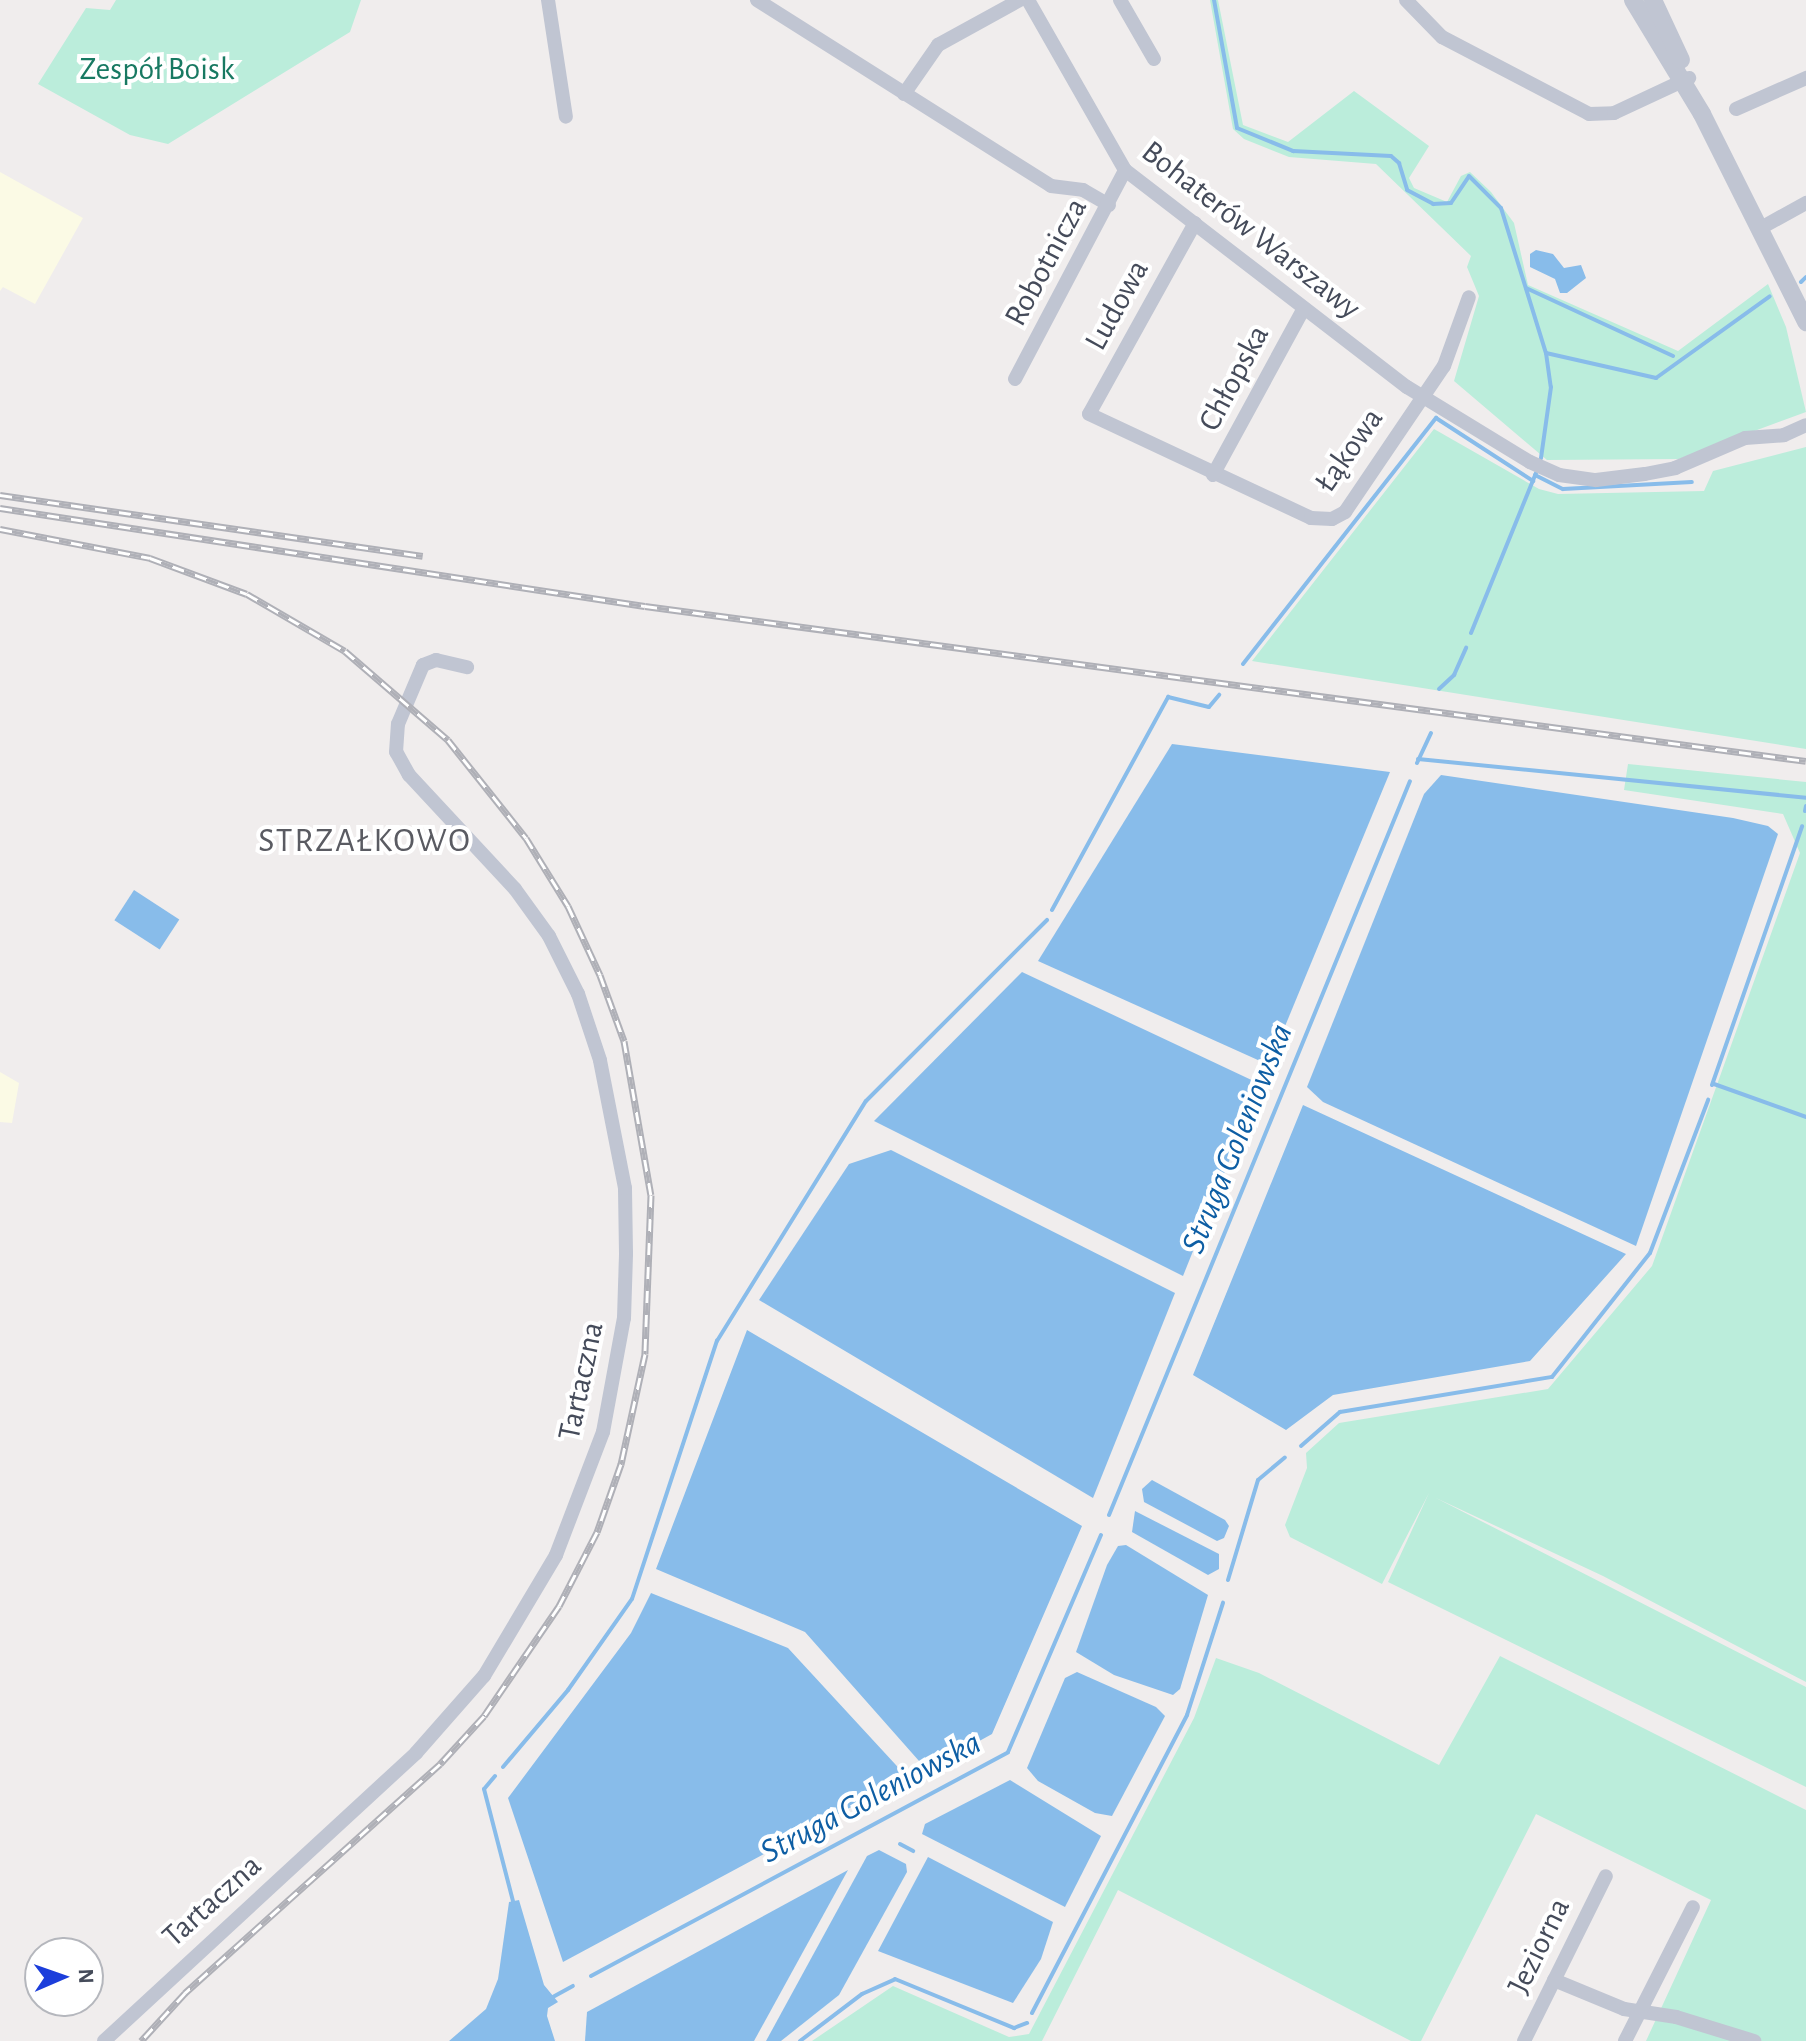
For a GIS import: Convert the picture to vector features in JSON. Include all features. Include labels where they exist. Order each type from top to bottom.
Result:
[{"type":"street","points":[[548,0],[566,117]]},
{"type":"street","points":[[757,0],[1051,186],[1083,190],[1109,205]]},
{"type":"street","points":[[904,94],[938,45],[1020,0]]},
{"type":"street","name":"Bohaterów Warszawy","points":[[1028,0],[1125,170],[1421,396],[1530,462],[1559,475],[1596,480],[1675,468],[1745,438],[1784,435],[1806,425]]},
{"type":"street","points":[[1120,0],[1154,59]]},
{"type":"street","points":[[1406,0],[1442,37],[1589,114],[1614,113],[1685,80]]},
{"type":"street","points":[[1633,0],[1685,80]]},
{"type":"street","points":[[1653,0],[1685,80],[1806,322]]},
{"type":"street","points":[[1736,109],[1806,78]]},
{"type":"street","name":"Robotnicza","points":[[1015,379],[1125,170]]},
{"type":"street","points":[[1759,229],[1806,203]]},
{"type":"street","name":"Ludowa","points":[[1089,414],[1195,223]]},
{"type":"street","name":"Łąkowa","points":[[1089,414],[1213,475],[1311,518],[1332,519],[1345,512],[1444,366],[1469,297]]},
{"type":"street","name":"Chłopska","points":[[1213,475],[1304,308]]},
{"type":"street","name":"Tartaczna","points":[[104,2041],[373,1793],[476,1686],[556,1555],[603,1432],[624,1318],[626,1253],[620,1157],[600,1060],[578,994],[549,936],[515,889],[409,775],[396,752],[398,724],[423,665],[436,660],[467,667]]},
{"type":"street","name":"Jeziorna","points":[[1524,2041],[1606,1876]]},
{"type":"street","points":[[1625,2041],[1693,1907]]},
{"type":"street","points":[[1554,1980],[1624,2009],[1641,2010],[1754,2041]]},
{"type":"shaded area","points":[[0,172],[83,218],[35,304],[3,287],[0,291]]},
{"type":"shaded area","points":[[0,1072],[19,1083],[12,1123],[0,1122]]},
{"type":"green space","name":"Zespół Boisk","points":[[116,0],[361,0],[350,32],[168,144],[130,135],[38,84],[86,8],[110,10]]},
{"type":"green space","points":[[1210,0],[1218,0],[1243,125],[1288,142],[1354,91],[1429,146],[1409,178],[1414,188],[1447,202],[1461,176],[1470,172],[1491,192],[1514,223],[1528,285],[1678,351],[1768,284],[1786,327],[1806,412],[1679,459],[1547,460],[1454,381],[1479,296],[1467,267],[1471,256],[1376,164],[1289,157],[1244,139],[1233,129]]},
{"type":"green space","points":[[1434,429],[1539,489],[1558,494],[1704,491],[1713,471],[1806,447],[1806,749],[1252,661]]},
{"type":"green space","points":[[1628,764],[1806,782],[1806,1682],[1603,1576],[1436,1498],[1806,1687],[1806,1787],[1388,1582],[1429,1493],[1382,1584],[1290,1537],[1285,1525],[1307,1468],[1306,1453],[1339,1423],[1548,1389],[1652,1266],[1800,853],[1783,814],[1624,790]]},
{"type":"green space","points":[[1500,1656],[1806,1810],[1806,2041],[1646,2041],[1711,1900],[1536,1814],[1421,2041],[1411,2041],[1118,1890],[1042,2041],[812,2041],[893,1986],[1009,2037],[1029,2034],[1194,1718],[1216,1658],[1259,1673],[1439,1765]]},
{"type":"water","points":[[1536,250],[1553,254],[1564,268],[1581,265],[1586,278],[1567,293],[1560,293],[1555,279],[1530,267],[1530,254]]},
{"type":"water","points":[[1172,744],[1390,772],[1269,1065],[1038,961]]},
{"type":"water","points":[[1441,775],[1733,818],[1768,826],[1778,834],[1636,1246],[1323,1102],[1307,1087],[1424,794]]},
{"type":"water","points":[[134,890],[179,919],[160,950],[114,920]]},
{"type":"water","points":[[1022,972],[1260,1084],[1183,1276],[874,1121]]},
{"type":"water","points":[[1303,1105],[1626,1254],[1530,1361],[1333,1395],[1286,1430],[1193,1375]]},
{"type":"water","points":[[891,1150],[1175,1293],[1093,1498],[759,1300],[849,1164]]},
{"type":"water","points":[[747,1330],[1082,1526],[992,1734],[927,1770],[805,1632],[656,1569]]},
{"type":"water","points":[[1152,1480],[1225,1520],[1229,1526],[1224,1538],[1217,1541],[1144,1502],[1142,1489]]},
{"type":"water","points":[[1135,1511],[1219,1554],[1219,1569],[1208,1575],[1132,1532]]},
{"type":"water","points":[[1126,1545],[1208,1595],[1180,1689],[1173,1695],[1114,1675],[1076,1652],[1107,1565],[1118,1546]]},
{"type":"water","points":[[651,1593],[788,1648],[907,1777],[563,1962],[508,1798],[631,1633]]},
{"type":"water","points":[[1077,1672],[1156,1707],[1165,1716],[1112,1816],[1095,1813],[1038,1781],[1027,1768],[1065,1678]]},
{"type":"water","points":[[1010,1780],[1101,1836],[1065,1907],[922,1834],[925,1824]]},
{"type":"water","points":[[879,1850],[906,1864],[907,1872],[839,1995],[781,2041],[766,2041],[867,1856]]},
{"type":"water","points":[[928,1857],[1053,1922],[1041,1959],[1013,2003],[878,1951]]},
{"type":"water","points":[[848,1870],[754,2041],[585,2041],[587,2012]]},
{"type":"water","points":[[519,1900],[544,1985],[558,2002],[548,2008],[547,2016],[555,2041],[449,2041],[486,2009],[498,1979],[509,1902]]},
{"type":"waterway","name":"Struga Goleniowska","points":[[1214,0],[1237,128],[1293,151],[1391,156],[1399,163],[1407,190],[1433,204],[1451,203],[1469,176],[1501,208],[1546,353],[1551,387],[1541,458]]},
{"type":"waterway","points":[[1801,282],[1806,277]]},
{"type":"waterway","points":[[1526,288],[1673,356]]},
{"type":"waterway","points":[[1546,353],[1656,378],[1770,296]]},
{"type":"waterway","points":[[1243,664],[1436,418],[1533,481]]},
{"type":"waterway","name":"Struga Goleniowska","points":[[1471,633],[1536,473]]},
{"type":"waterway","points":[[1535,475],[1563,489],[1692,482]]},
{"type":"waterway","name":"Struga Goleniowska","points":[[1439,689],[1454,675],[1466,648]]},
{"type":"waterway","points":[[1052,910],[1168,697],[1209,707],[1219,695]]},
{"type":"waterway","name":"Struga Goleniowska","points":[[1417,763],[1431,733]]},
{"type":"waterway","points":[[1418,759],[1806,798]]},
{"type":"waterway","name":"Struga Goleniowska","points":[[1109,1515],[1410,781]]},
{"type":"waterway","points":[[1805,811],[1806,806]]},
{"type":"waterway","points":[[1712,1085],[1802,826]]},
{"type":"waterway","points":[[503,1767],[568,1690],[632,1599],[717,1341],[866,1101],[1047,920]]},
{"type":"waterway","points":[[1714,1084],[1806,1117]]},
{"type":"waterway","points":[[1301,1446],[1340,1412],[1552,1377],[1650,1253],[1708,1100]]},
{"type":"waterway","points":[[1228,1580],[1258,1480],[1285,1457]]},
{"type":"waterway","name":"Struga Goleniowska","points":[[591,1976],[1008,1752],[1101,1535]]},
{"type":"waterway","points":[[1032,2013],[1187,1715],[1223,1603]]},
{"type":"waterway","points":[[495,1776],[484,1789],[514,1905]]},
{"type":"waterway","points":[[900,1844],[913,1851]]},
{"type":"waterway","points":[[800,2041],[862,1994],[895,1979],[1014,2028],[1027,2023]]},
{"type":"waterway","name":"Struga Goleniowska","points":[[551,1998],[573,1986]]},
{"type":"railway","points":[[0,495],[423,556]]},
{"type":"railway","points":[[0,508],[645,606],[1806,761]]},
{"type":"railway","points":[[0,529],[150,558],[247,594],[345,651],[448,740],[526,838],[568,906],[600,975],[624,1041],[651,1195],[645,1354],[621,1464],[597,1532],[559,1606],[484,1716],[440,1764],[185,1993],[141,2041]]},
{"type":"district","name":"STRZAŁKOWO","points":[[365,842]]}]
